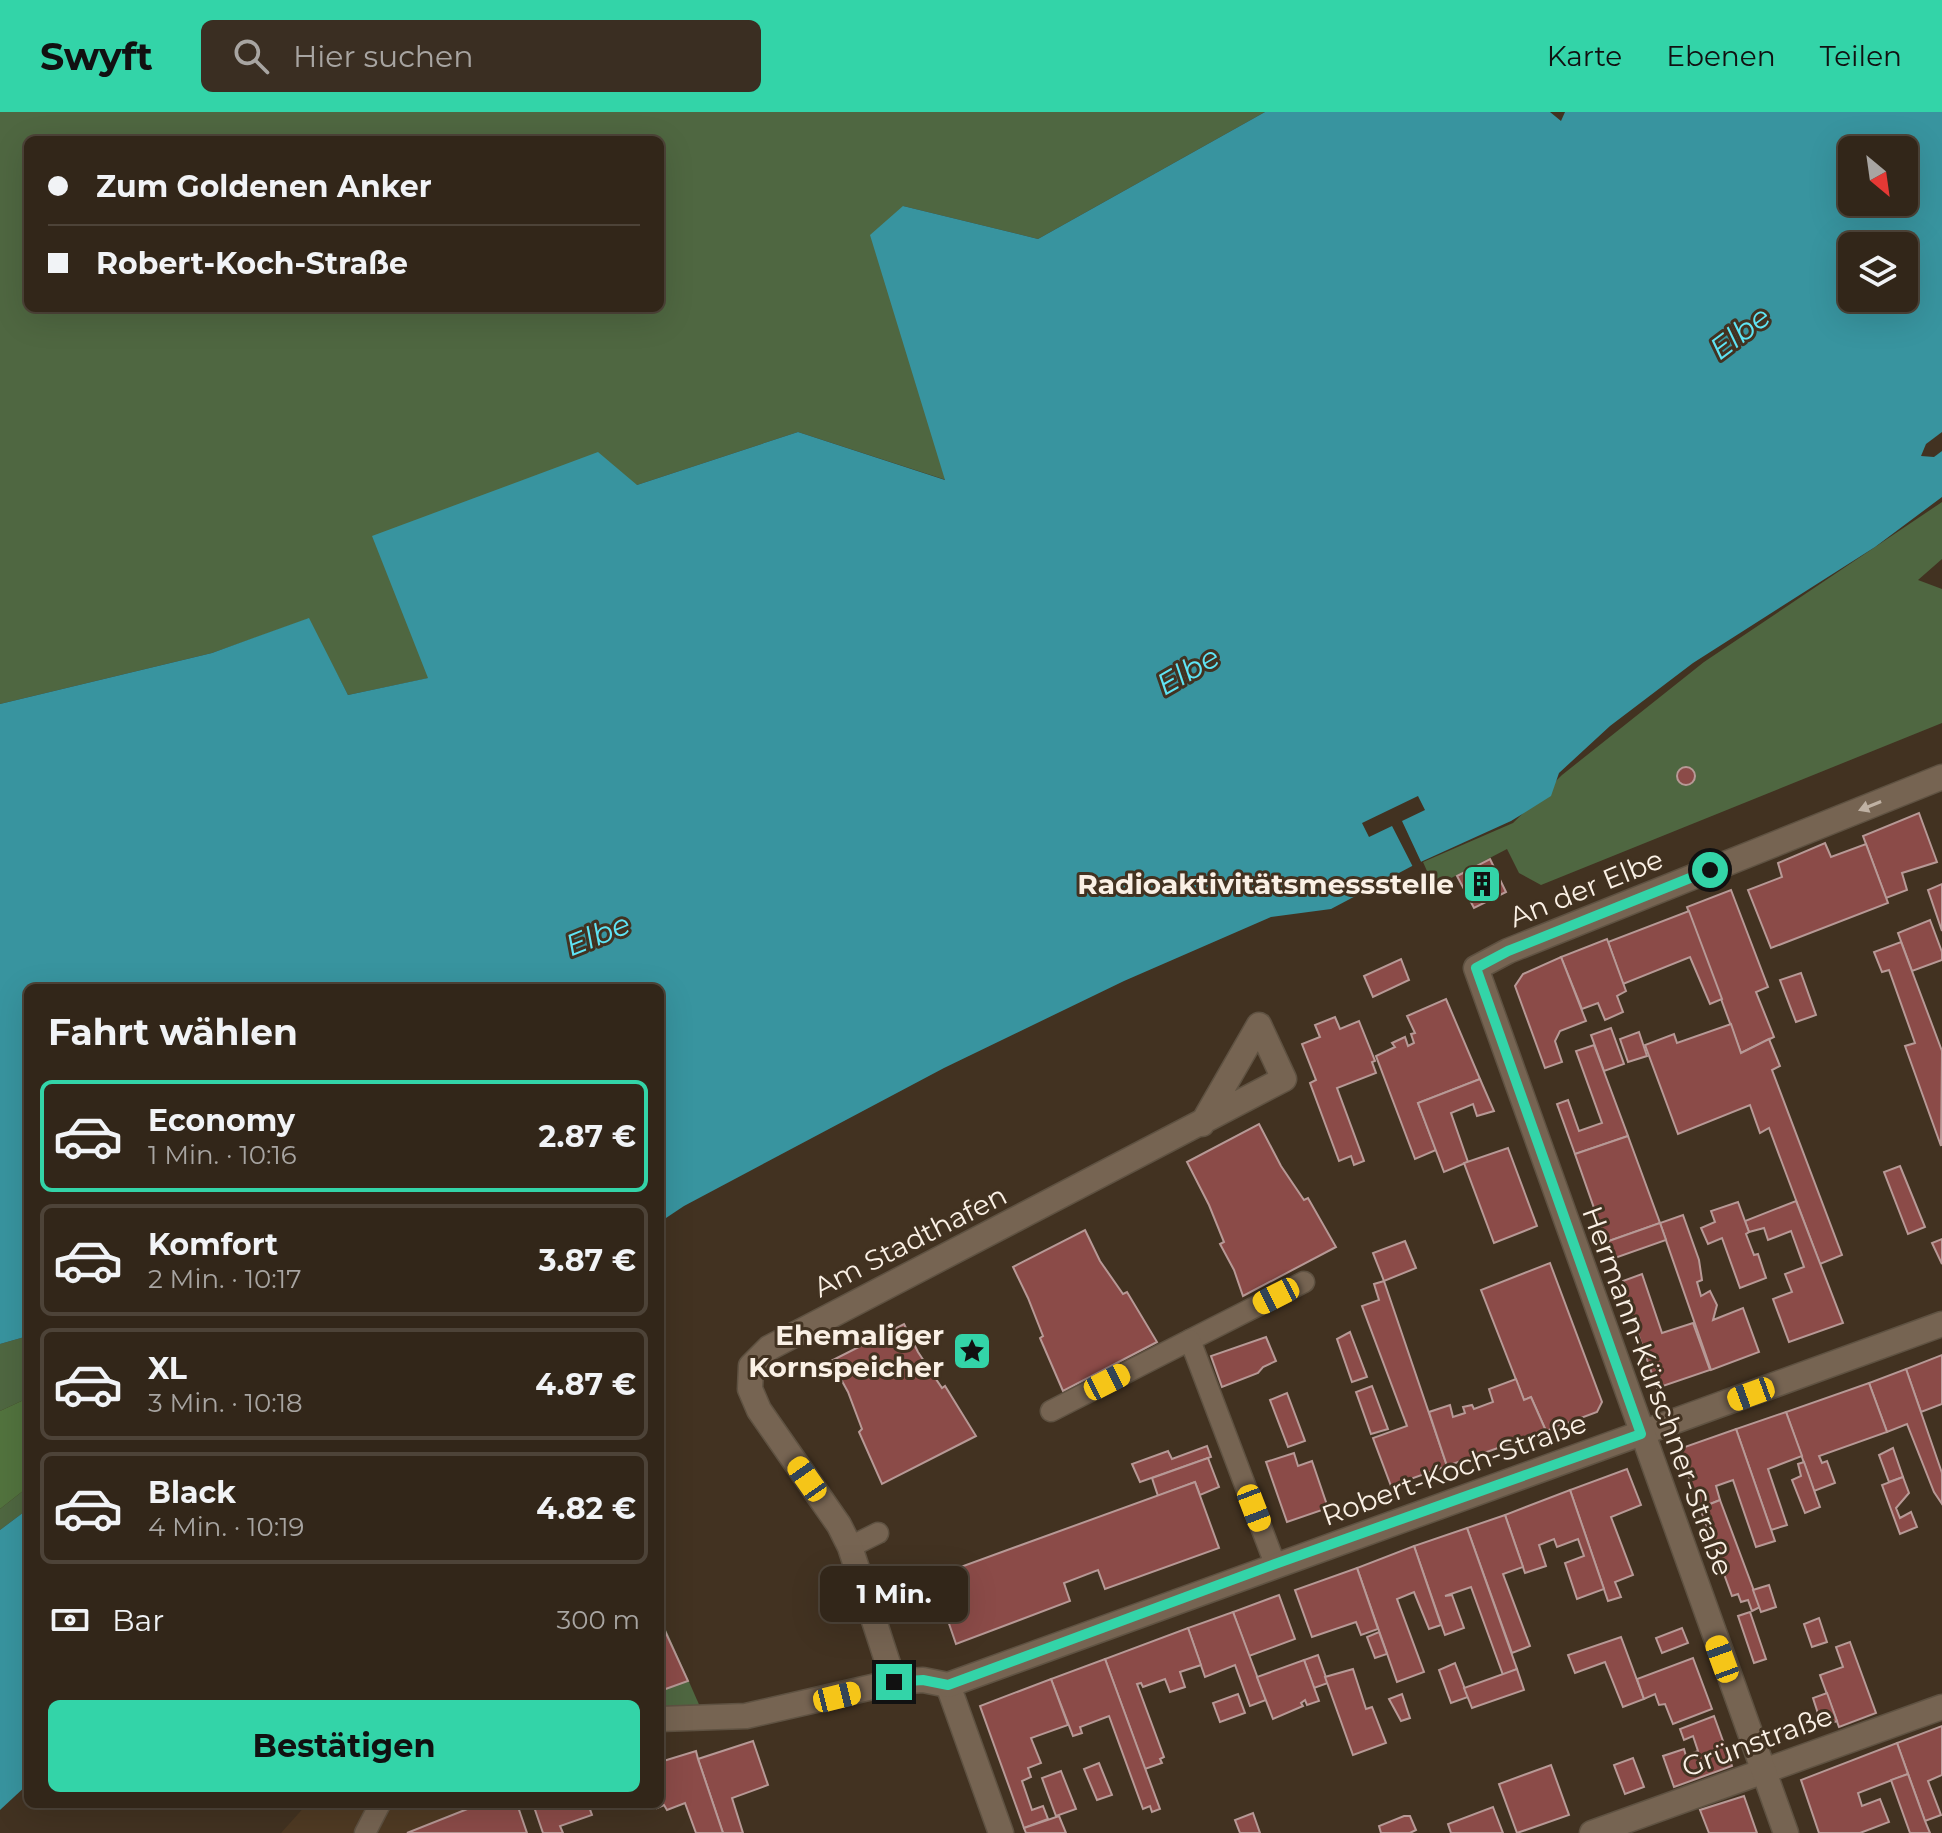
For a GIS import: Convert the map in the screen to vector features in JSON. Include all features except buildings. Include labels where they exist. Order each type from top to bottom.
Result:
[{"type":"street","name":"An der Elbe","points":[[1476,968],[1508,951],[1942,777]]},
{"type":"street","name":"Hermann-Kürschner-Straße","points":[[1476,968],[1786,1833]]},
{"type":"street","name":"Am Stadthafen","points":[[894,1682],[850,1547],[839,1525],[759,1410],[750,1389],[751,1366],[769,1348],[1202,1124]]},
{"type":"street","name":"Robert-Koch-Straße","points":[[664,1719],[746,1716],[894,1682],[923,1680],[948,1685],[1942,1324]]},
{"type":"street","points":[[948,1685],[1001,1833]]},
{"type":"street","name":"Grünstraße","points":[[1592,1833],[1942,1707]]},
{"type":"lane","points":[[1051,1411],[1304,1282]]},
{"type":"lane","points":[[1190,1340],[1275,1564]]},
{"type":"lane","points":[[850,1547],[878,1533]]},
{"type":"lane","points":[[365,1833],[378,1808]]},
{"type":"shaded area","points":[[303,1808],[518,1808],[527,1833],[281,1833]]},
{"type":"green space","points":[[0,112],[1265,112],[1038,239],[903,206],[946,480],[798,432],[637,485],[429,678],[348,695],[308,619],[212,653],[0,704]]},
{"type":"green space","points":[[1942,502],[1942,559],[1918,580],[1942,589],[1942,723],[1541,885],[1519,873],[1507,849],[1434,887],[1423,862],[1513,823],[1562,775],[1704,662]]},
{"type":"green space","points":[[24,1337],[24,1400],[0,1411],[0,1344]]},
{"type":"green space","points":[[24,1400],[24,1490],[0,1509],[0,1411]]},
{"type":"green space","points":[[24,1490],[24,1512],[0,1530],[0,1509]]},
{"type":"green space","points":[[664,1625],[701,1709],[664,1711]]},
{"type":"water","name":"Elbe","points":[[1265,112],[1550,112],[1561,121],[1565,112],[1942,112],[1942,497],[1875,547],[1693,663],[1610,726],[1559,773],[1551,796],[1511,821],[1414,865],[1331,909],[1271,917],[1124,981],[944,1068],[664,1219],[664,984],[24,984],[24,1337],[0,1344],[0,704],[212,653],[309,618],[348,695],[428,678],[372,536],[598,452],[637,485],[798,432],[945,480],[870,235],[903,206],[1038,239]]},
{"type":"water","points":[[24,1512],[24,1788],[0,1810],[0,1530]]},
{"type":"pier","points":[[1942,432],[1942,451],[1934,457],[1921,456],[1926,444]]},
{"type":"pier","points":[[1418,796],[1425,810],[1402,821],[1423,866],[1414,869],[1392,826],[1369,837],[1362,823]]},
{"type":"place","name":"Radioaktivitätsmessstelle","points":[[1482,884]]},
{"type":"place","name":"Ehemaliger Kornspeicher","points":[[972,1351]]},
{"type":"route","points":[[894,1682],[923,1680],[948,1685],[1275,1564],[1641,1434],[1476,968],[1508,951],[1710,870]]}]
